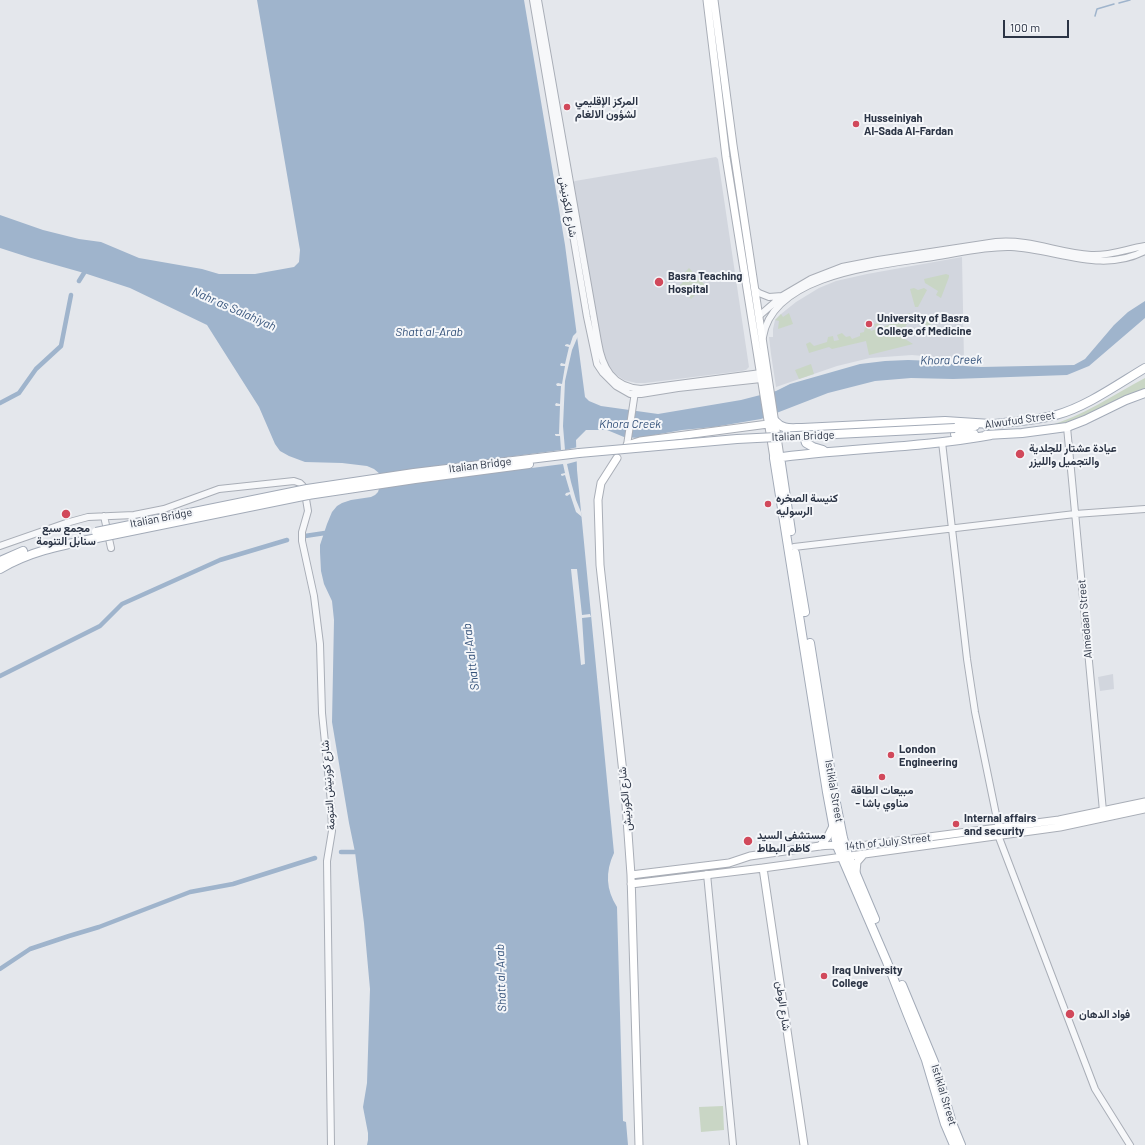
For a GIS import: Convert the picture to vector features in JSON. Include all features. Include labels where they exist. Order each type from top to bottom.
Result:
[{"type":"main road","points":[[707,0],[726,157],[755,317],[761,376],[767,390]]},
{"type":"main road","points":[[714,0],[755,290],[755,317],[763,340],[767,390]]},
{"type":"main road","points":[[722,124],[731,123]]},
{"type":"main road","name":"Alwufud Street","points":[[955,431],[991,424],[1045,418],[1069,411],[1088,402],[1145,368]]},
{"type":"main road","name":"Istiklal Street","points":[[767,390],[833,826],[845,856],[857,876],[931,1054],[952,1123],[961,1145]]},
{"type":"main road","name":"Alwufud Street","points":[[955,431],[991,435],[1067,427],[1145,392]]},
{"type":"main road","points":[[627,441],[640,441],[771,421],[786,428],[814,428],[945,421],[991,424]]},
{"type":"main road","points":[[814,428],[805,434],[804,440],[806,443],[813,447],[831,451]]},
{"type":"main road","name":"Italian Bridge","points":[[15,558],[96,535],[307,489],[414,473],[542,457],[737,439],[955,431]]},
{"type":"main road","points":[[777,458],[831,451],[942,442],[991,435]]},
{"type":"main road","name":"شارع الكورنيش","points":[[617,458],[601,483],[598,500],[600,565],[625,791],[631,875],[639,1145]]},
{"type":"main road","name":"Istiklal Street","points":[[777,458],[794,548],[834,793],[841,847]]},
{"type":"main road","points":[[0,561],[15,558]]},
{"type":"main road","points":[[0,569],[15,558]]},
{"type":"main road","name":"14th of July Street","points":[[631,884],[864,854],[999,832],[1145,802]]},
{"type":"main road","name":"14th of July Street","points":[[631,875],[729,863],[750,856],[831,844],[841,847],[867,846],[1060,827],[1145,809]]},
{"type":"main road","points":[[820,846],[828,836],[833,826]]},
{"type":"main road","points":[[857,876],[856,865],[864,854]]},
{"type":"main road","name":"Istiklal Street","points":[[845,856],[849,872],[926,1060],[954,1145]]},
{"type":"main road","points":[[828,858],[841,864],[849,872]]},
{"type":"main road","name":"شارع الوطن","points":[[763,868],[804,1145]]},
{"type":"street","name":"شارع الكونيش","points":[[533,0],[594,355],[597,364],[603,373],[616,386],[623,391],[635,391]]},
{"type":"street","name":"شارع الكونيش","points":[[538,0],[600,353],[605,368],[610,375],[635,391]]},
{"type":"street","points":[[755,317],[800,284],[822,274],[842,266],[885,258],[1012,241],[1073,253],[1098,256],[1120,253],[1145,246]]},
{"type":"street","points":[[763,340],[765,327],[770,316],[790,297],[817,282],[860,268],[995,247],[1030,249],[1079,259],[1093,260],[1125,258],[1145,251]]},
{"type":"street","points":[[755,290],[759,294],[769,297],[782,296]]},
{"type":"street","points":[[627,441],[635,391],[761,376]]},
{"type":"street","points":[[623,391],[630,398],[632,409]]},
{"type":"street","name":"Almedaan Street","points":[[1067,427],[1103,811]]},
{"type":"street","points":[[942,442],[964,638],[974,705],[999,832],[1095,1089],[1130,1145]]},
{"type":"street","points":[[0,546],[88,517],[134,515],[164,509],[219,489],[294,481],[303,486]]},
{"type":"street","name":"شارع كورنيش التنومة","points":[[306,499],[308,511],[302,532],[302,541],[314,596],[320,644],[322,713],[332,818],[332,839],[327,861],[332,1145]]},
{"type":"street","points":[[794,548],[1075,514],[1145,509]]},
{"type":"street","points":[[104,516],[111,548]]},
{"type":"street","points":[[707,874],[728,1079],[733,1145]]},
{"type":"shaded area","points":[[716,157],[718,159],[749,367],[742,371],[645,383],[636,383],[624,380],[612,372],[603,358],[572,183],[575,181]]},
{"type":"shaded area","name":"University of Basra College of Medicine","points":[[962,257],[964,361],[912,355],[870,358],[837,366],[776,387],[769,337],[773,337],[775,320],[796,302],[819,288],[836,281]]},
{"type":"shaded area","points":[[1113,674],[1114,689],[1100,691],[1098,677]]},
{"type":"green space","points":[[689,268],[705,285],[691,299],[679,286],[684,281],[680,277]]},
{"type":"green space","points":[[946,274],[949,275],[949,277],[941,298],[936,295],[938,291],[925,283],[924,279]]},
{"type":"green space","points":[[914,288],[918,290],[924,288],[927,290],[918,307],[915,307],[910,289]]},
{"type":"green space","points":[[789,313],[793,324],[778,329],[779,321],[775,320],[781,314],[783,317]]},
{"type":"green space","points":[[910,313],[913,322],[907,324],[902,332],[905,339],[913,344],[869,355],[866,341],[832,349],[829,347],[809,353],[806,344],[810,342],[814,346],[827,342],[828,337],[833,336],[834,341],[839,340],[837,335],[842,333],[846,337],[850,336],[852,339],[860,336],[860,333],[864,332],[865,327],[869,326],[871,331],[876,329],[874,324],[879,323],[883,327],[896,322],[897,317],[902,316],[903,321],[908,319],[907,314]]},
{"type":"green space","points":[[922,314],[933,320],[926,333],[923,326],[917,323]]},
{"type":"green space","points":[[811,364],[814,374],[799,379],[795,370]]},
{"type":"green space","points":[[1145,378],[1145,389],[1073,420],[1048,426],[1086,411]]},
{"type":"green space","points":[[723,1106],[724,1130],[701,1132],[699,1107]]},
{"type":"water","name":"Shatt al-Arab","points":[[257,0],[524,0],[565,245],[585,397],[589,401],[601,406],[658,414],[741,400],[776,391],[790,384],[860,364],[885,361],[936,361],[964,366],[981,367],[1074,365],[1085,359],[1114,325],[1128,312],[1145,301],[1145,318],[1089,366],[1067,375],[953,379],[911,378],[875,381],[828,393],[761,419],[638,438],[624,437],[607,430],[586,430],[576,440],[577,470],[614,853],[609,867],[608,881],[613,901],[617,907],[623,1121],[626,1122],[628,1145],[367,1145],[368,1133],[363,1107],[367,1083],[370,989],[364,923],[355,852],[332,722],[334,620],[332,601],[324,584],[321,571],[320,545],[332,512],[337,506],[351,500],[375,495],[378,492],[381,482],[380,474],[367,466],[342,463],[305,462],[280,451],[275,444],[259,407],[207,325],[130,288],[0,248],[0,215],[43,230],[79,239],[101,242],[139,258],[202,269],[219,274],[255,274],[294,267],[299,262],[300,250]]},
{"type":"pier","points":[[577,332],[578,336],[572,350],[565,381],[563,426],[565,450],[578,447],[578,461],[567,464],[582,517],[576,512],[570,494],[567,496],[565,495],[566,493],[570,492],[565,475],[561,475],[565,473],[563,464],[415,483],[377,474],[561,450],[560,436],[555,435],[559,434],[560,406],[555,405],[556,403],[560,404],[561,386],[557,386],[556,384],[562,384],[565,366],[560,365],[561,363],[565,364],[569,347],[565,345],[570,345],[573,336]]},
{"type":"pier","points":[[571,569],[577,569],[582,615],[590,614],[591,617],[582,618],[585,664],[581,665]]},
{"type":"waterway","points":[[1119,3],[1130,0]]},
{"type":"waterway","points":[[1095,16],[1097,9],[1114,4]]},
{"type":"waterway","points":[[79,281],[84,273]]},
{"type":"waterway","points":[[0,403],[19,393],[36,369],[61,346],[71,295]]},
{"type":"waterway","points":[[305,536],[325,533]]},
{"type":"waterway","points":[[0,676],[100,626],[122,604],[220,560],[287,540]]},
{"type":"waterway","points":[[341,852],[355,852]]},
{"type":"waterway","points":[[0,969],[30,949],[99,927],[190,892],[233,884],[315,858]]},
{"type":"place","name":"المركز الإقليمي لشؤون الالغام","points":[[567,107]]},
{"type":"place","name":"Husseiniyah Al-Sada Al-Fardan","points":[[856,124]]},
{"type":"place","name":"Basra Teaching Hospital","points":[[659,282]]},
{"type":"place","name":"University of Basra College of Medicine","points":[[869,324]]},
{"type":"place","name":"عيادة عشتار للجلدية والتجميل والليزر","points":[[1020,454]]},
{"type":"place","name":"كنيسة الصخره الرسوليه","points":[[768,504]]},
{"type":"place","name":"مجمع سبع سنابل التنومة","points":[[66,514]]},
{"type":"place","name":"London Engineering","points":[[891,755]]},
{"type":"place","name":"مبيعات الطاقة - مناوي باشا","points":[[882,777]]},
{"type":"place","name":"Internal affairs and security","points":[[956,824]]},
{"type":"place","name":"مستشفى السيد كاظم البطاط","points":[[748,841]]},
{"type":"place","name":"Iraq University College","points":[[824,976]]},
{"type":"place","name":"فواد الدهان","points":[[1070,1014]]},
{"type":"water label","name":"Nahr as Salahiyah","points":[[234,309]]},
{"type":"water label","name":"Khora Creek","points":[[951,360]]},
{"type":"water label","name":"Khora Creek","points":[[630,424]]}]
